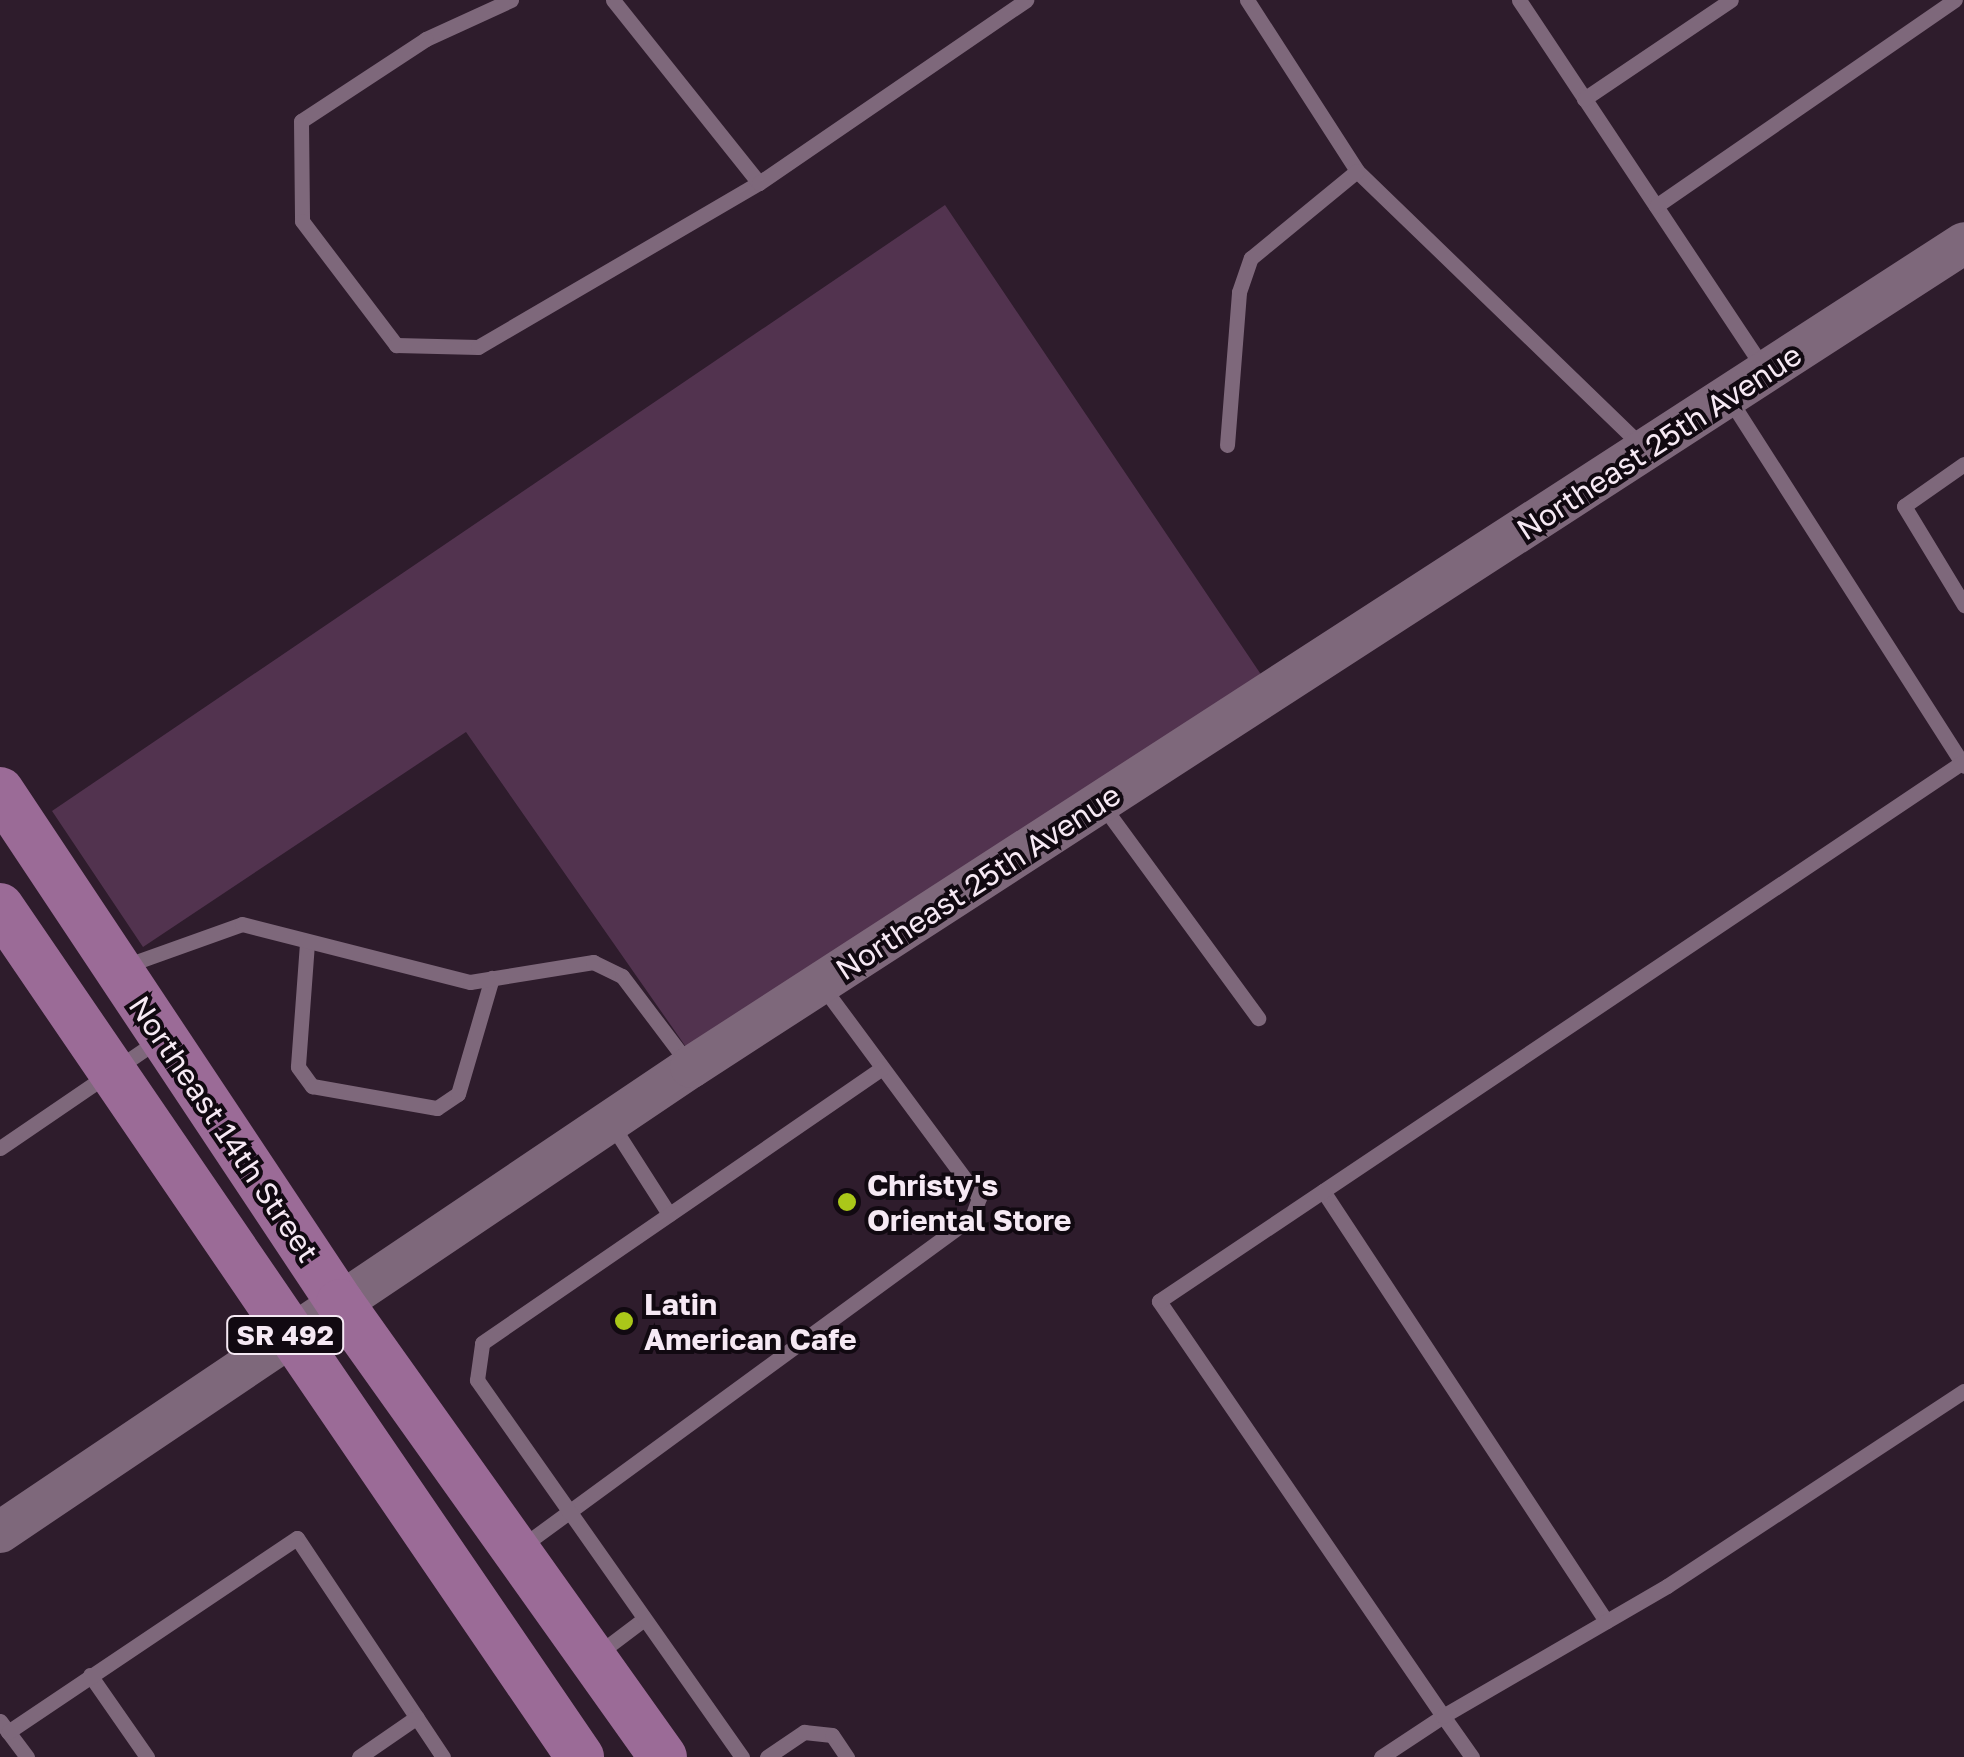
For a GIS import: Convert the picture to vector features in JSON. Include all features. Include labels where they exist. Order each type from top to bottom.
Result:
[{"type":"main road","name":"Northeast 14th Street","points":[[0,791],[340,1303],[663,1757]]},
{"type":"main road","name":"Northeast 14th Street","points":[[0,906],[287,1339],[580,1757]]},
{"type":"street","name":"Northeast 25th Avenue","points":[[0,1532],[691,1067],[1964,243]]},
{"type":"lane","points":[[512,0],[426,40],[301,121],[302,221],[396,344],[478,346],[759,184],[1026,0]]},
{"type":"lane","points":[[613,0],[759,184]]},
{"type":"lane","points":[[1247,0],[1357,171],[1646,450]]},
{"type":"lane","points":[[1519,0],[1766,372]]},
{"type":"lane","points":[[1584,99],[1731,0]]},
{"type":"lane","points":[[1656,206],[1955,0]]},
{"type":"lane","points":[[1227,445],[1238,292],[1250,258],[1357,171]]},
{"type":"lane","points":[[1472,1757],[1158,1301],[1963,763],[1728,397]]},
{"type":"lane","points":[[1964,464],[1904,506],[1964,605]]},
{"type":"lane","points":[[1100,803],[1258,1018]]},
{"type":"lane","points":[[118,968],[242,924],[470,982],[594,962],[622,976],[691,1067]]},
{"type":"lane","points":[[307,942],[298,1067],[312,1086],[437,1108],[458,1094],[492,978]]},
{"type":"lane","points":[[516,1550],[972,1218],[980,1198],[820,984]]},
{"type":"lane","points":[[0,1148],[163,1036]]},
{"type":"lane","points":[[742,1757],[477,1380],[482,1344],[882,1068]]},
{"type":"lane","points":[[610,1122],[669,1214]]},
{"type":"lane","points":[[1323,1191],[1606,1620]]},
{"type":"lane","points":[[1380,1757],[1606,1620],[1964,1391]]},
{"type":"lane","points":[[27,1757],[4,1727],[297,1538],[443,1757]]},
{"type":"lane","points":[[593,1658],[644,1619]]},
{"type":"lane","points":[[90,1674],[147,1757]]},
{"type":"lane","points":[[359,1757],[417,1716]]},
{"type":"lane","points":[[767,1757],[804,1732],[832,1736],[847,1757]]},
{"type":"shaded area","points":[[945,205],[1262,676],[686,1047],[466,732],[143,947],[52,811]]},
{"type":"place","name":"Christy's Oriental Store","points":[[847,1202]]},
{"type":"place","name":"Latin American Cafe","points":[[624,1321]]}]
